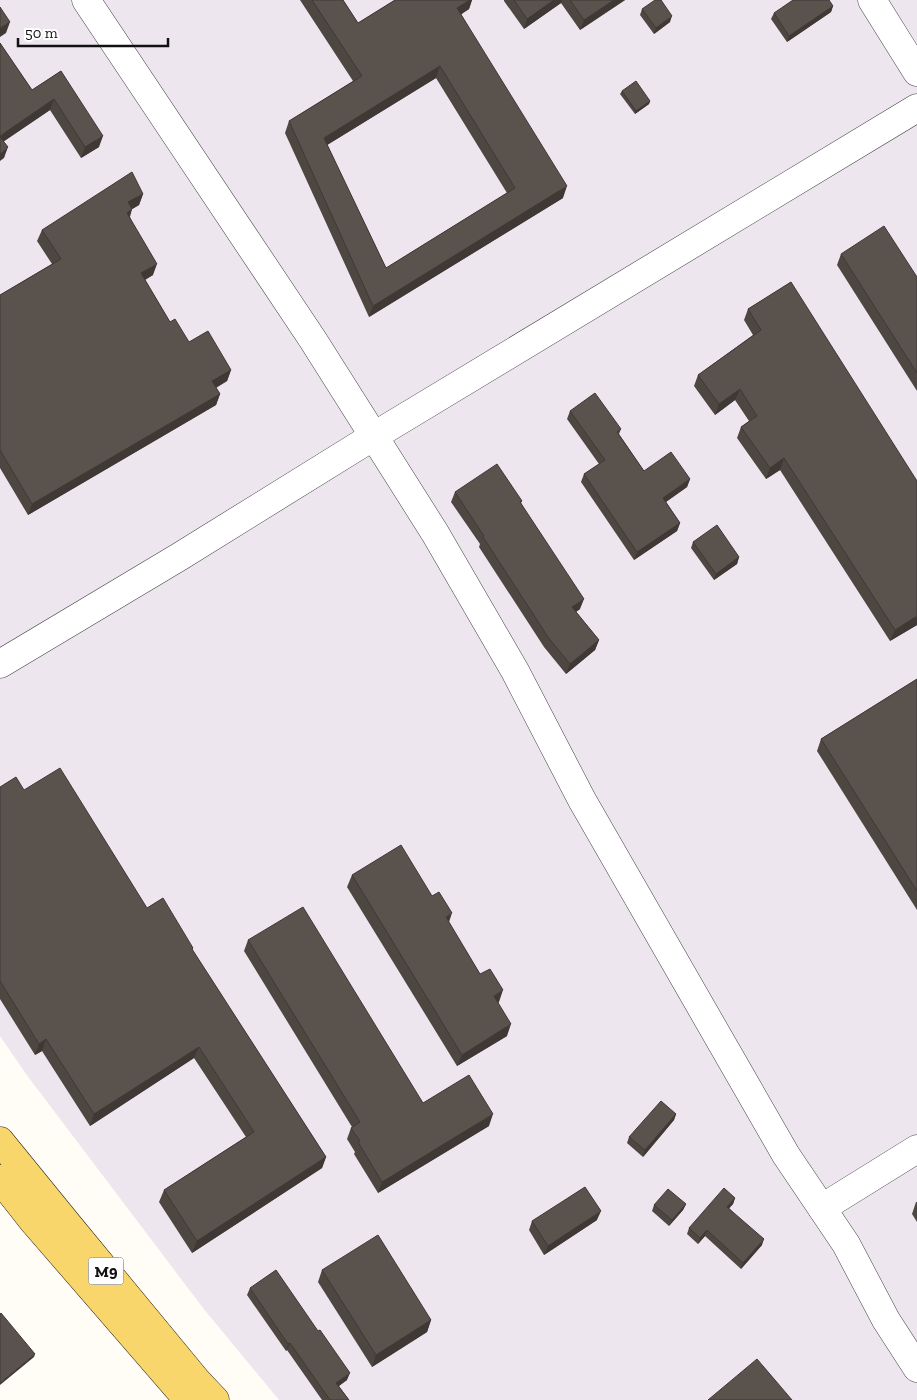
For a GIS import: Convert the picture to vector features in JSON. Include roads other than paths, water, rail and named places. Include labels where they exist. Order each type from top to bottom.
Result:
[{"type":"main road","name":"M9","points":[[0,1141],[191,1374],[215,1400]]},
{"type":"main road","name":"M9","points":[[0,1179],[39,1228],[188,1400]]},
{"type":"street","points":[[86,0],[313,340],[434,533],[514,671],[582,800],[776,1138],[846,1244],[886,1320],[917,1368]]},
{"type":"street","points":[[872,0],[917,72]]},
{"type":"street","points":[[0,664],[917,108]]},
{"type":"street","points":[[822,1208],[917,1149]]}]
